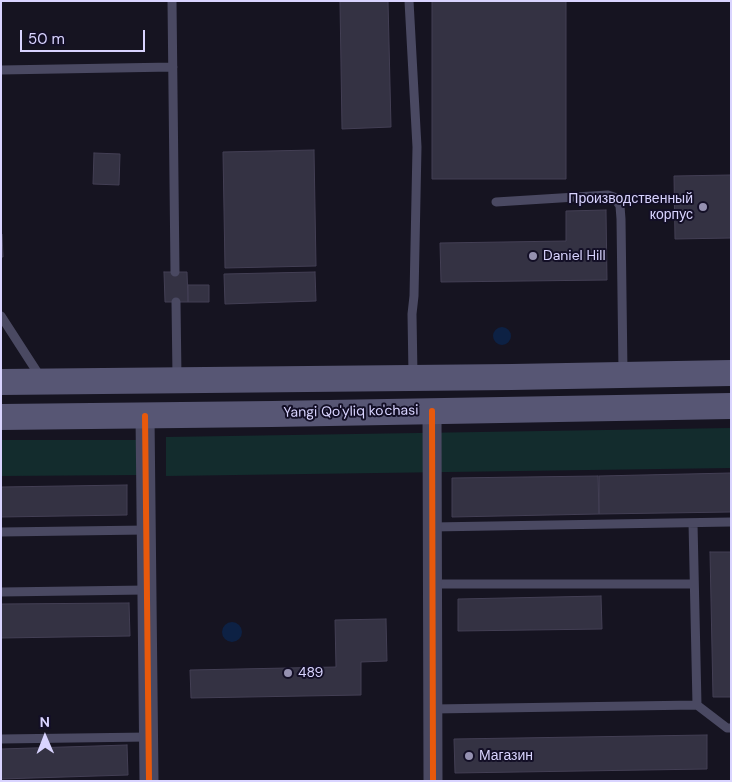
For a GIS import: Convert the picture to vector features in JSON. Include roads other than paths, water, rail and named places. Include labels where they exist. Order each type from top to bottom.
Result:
[{"type":"main road","points":[[1,382],[731,373]]},
{"type":"main road","name":"Yangi Qo'yliq ko'chasi","points":[[1,417],[731,406]]},
{"type":"street","points":[[432,411],[433,781]]},
{"type":"street","points":[[145,416],[148,781]]},
{"type":"lane","points":[[172,1],[175,272]]},
{"type":"lane","points":[[409,1],[417,147],[412,314],[413,378]]},
{"type":"lane","points":[[1,70],[173,67]]},
{"type":"lane","points":[[496,202],[608,195],[614,198],[620,206],[623,375]]},
{"type":"lane","points":[[176,302],[177,380]]},
{"type":"lane","points":[[1,316],[44,382]]},
{"type":"lane","points":[[432,527],[731,522]]},
{"type":"lane","points":[[693,523],[696,705]]},
{"type":"lane","points":[[1,532],[146,530]]},
{"type":"lane","points":[[433,584],[694,584]]},
{"type":"lane","points":[[1,592],[146,590]]},
{"type":"lane","points":[[433,709],[696,705],[727,728],[731,728]]},
{"type":"lane","points":[[1,739],[148,737]]},
{"type":"water","points":[[502,327],[508,330],[511,336],[508,342],[502,345],[496,342],[493,336],[496,330]]},
{"type":"water","points":[[232,622],[239,625],[242,632],[239,639],[232,642],[225,639],[222,632],[225,625]]},
{"type":"place","name":"Производственный корпус","points":[[703,207]]},
{"type":"place","name":"Daniel Hill","points":[[533,256]]},
{"type":"place","name":"489","points":[[288,673]]},
{"type":"place","name":"Магазин","points":[[469,756]]}]
